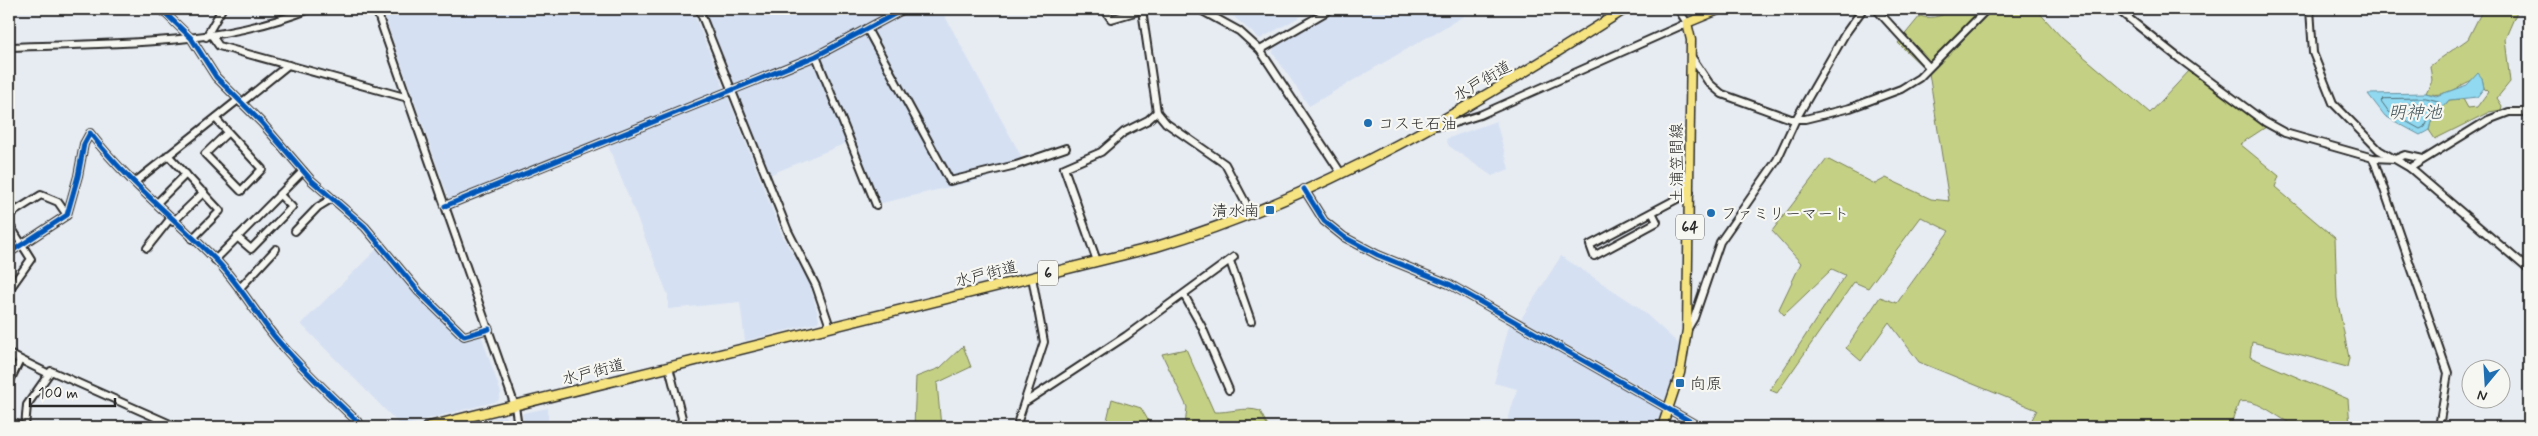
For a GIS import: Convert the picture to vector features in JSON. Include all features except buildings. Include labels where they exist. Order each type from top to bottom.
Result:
[{"type":"highway","name":"水戸街道","points":[[427,427],[1185,238],[1251,213],[1341,173],[1432,126],[1531,68],[1625,9]]},
{"type":"main road","points":[[1687,23],[1720,9]]},
{"type":"main road","name":"土浦笠間線","points":[[1662,427],[1683,362],[1687,330],[1691,40],[1687,23]]},
{"type":"street","points":[[161,9],[191,38],[216,78],[262,123],[303,171],[331,199],[365,227],[419,292],[464,336],[489,329]]},
{"type":"street","points":[[209,36],[222,9]]},
{"type":"street","points":[[9,48],[209,36],[267,24],[310,9]]},
{"type":"street","points":[[376,9],[489,329],[515,406],[518,427]]},
{"type":"street","points":[[699,9],[788,231],[816,286],[830,327]]},
{"type":"street","points":[[445,206],[816,56],[904,9]]},
{"type":"street","points":[[1104,9],[1111,19],[1143,9],[1157,112],[1166,123],[1225,164],[1251,213]]},
{"type":"street","points":[[1199,9],[1239,31],[1260,50],[1341,173]]},
{"type":"street","points":[[1260,50],[1331,9]]},
{"type":"street","points":[[1432,126],[1451,124],[1480,115],[1687,23],[1678,9]]},
{"type":"street","points":[[1687,330],[1694,318],[1720,242],[1774,166],[1796,119],[1845,34],[1863,9]]},
{"type":"street","points":[[1876,9],[1928,66]]},
{"type":"street","points":[[1690,56],[1710,83],[1722,94],[1796,119],[1850,108],[1902,89],[1919,78],[1928,66],[1987,9]]},
{"type":"street","points":[[2117,9],[2180,59],[2265,122],[2285,133],[2373,158],[2395,159],[2405,155],[2423,159]]},
{"type":"street","points":[[2310,9],[2313,53],[2333,103],[2379,150],[2410,168],[2529,270]]},
{"type":"street","points":[[867,29],[950,181],[1016,165],[1066,148]]},
{"type":"street","points":[[209,36],[219,46],[408,98]]},
{"type":"street","points":[[816,56],[876,205]]},
{"type":"street","points":[[135,182],[288,65]]},
{"type":"street","points":[[1097,261],[1064,168],[1101,152],[1124,132],[1148,120],[1157,112]]},
{"type":"street","points":[[2410,168],[2488,120],[2509,112],[2529,112]]},
{"type":"street","points":[[216,119],[228,132],[262,169],[241,190],[205,154],[228,132]]},
{"type":"street","points":[[9,253],[67,215],[78,176],[84,144],[90,132],[107,155],[157,203],[171,220],[215,260],[280,344],[363,427]]},
{"type":"street","points":[[168,155],[220,211],[192,239]]},
{"type":"street","points":[[2373,158],[2448,373],[2439,427]]},
{"type":"street","points":[[215,260],[303,171]]},
{"type":"street","points":[[157,203],[186,174]]},
{"type":"street","points":[[1304,189],[1324,221],[1344,237],[1378,255],[1449,284],[1700,427]]},
{"type":"street","points":[[147,248],[171,220],[204,192]]},
{"type":"street","points":[[1652,212],[1657,222],[1594,256],[1590,245],[1652,212],[1690,192]]},
{"type":"street","points":[[237,237],[251,249],[292,208],[279,194]]},
{"type":"street","points":[[9,215],[41,195],[58,202],[67,215]]},
{"type":"street","points":[[295,231],[318,207],[331,199]]},
{"type":"street","points":[[9,224],[31,259],[9,290]]},
{"type":"street","points":[[239,289],[276,249]]},
{"type":"street","points":[[1027,401],[1126,336],[1232,259],[1251,321]]},
{"type":"street","points":[[1018,425],[1044,342],[1032,277]]},
{"type":"street","points":[[1184,295],[1202,327],[1229,390]]},
{"type":"street","points":[[9,354],[49,374]]},
{"type":"street","points":[[9,383],[20,360]]},
{"type":"street","points":[[669,367],[682,418],[680,427]]},
{"type":"street","points":[[9,422],[25,426],[27,405],[51,371],[177,427]]},
{"type":"shaded area","points":[[382,9],[692,9],[723,86],[721,91],[449,199]]},
{"type":"shaded area","points":[[702,9],[900,9],[822,51],[733,85]]},
{"type":"shaded area","points":[[912,9],[941,9],[1026,165],[983,179],[882,203],[877,200],[822,61],[823,56]]},
{"type":"shaded area","points":[[1217,9],[1314,9],[1260,39],[1234,17]]},
{"type":"shaded area","points":[[1341,9],[1476,9],[1309,106],[1273,53],[1274,47]]},
{"type":"shaded area","points":[[809,62],[815,63],[846,143],[769,175],[736,92]]},
{"type":"shaded area","points":[[727,95],[783,237],[810,284],[819,319],[818,322],[745,341],[740,302],[668,309],[668,295],[607,143]]},
{"type":"shaded area","points":[[1496,121],[1509,169],[1492,176],[1449,146],[1446,139]]},
{"type":"shaded area","points":[[378,248],[412,289],[458,335],[467,339],[481,335],[501,393],[498,401],[401,426],[301,324]]},
{"type":"shaded area","points":[[1561,256],[1637,306],[1681,346],[1665,400],[1521,319]]},
{"type":"shaded area","points":[[1510,322],[1662,409],[1658,427],[1506,427],[1517,389],[1494,383]]},
{"type":"shaded area","points":[[548,408],[548,427],[523,427],[523,413]]},
{"type":"shaded area","points":[[505,416],[508,427],[458,427]]},
{"type":"green space","points":[[1948,9],[2036,9],[2062,38],[2150,113],[2190,70],[2266,127],[2240,144],[2279,176],[2275,187],[2335,238],[2337,298],[2349,358],[2347,367],[2252,342],[2250,357],[2348,399],[2350,427],[2314,429],[2296,426],[2254,403],[2239,402],[2230,427],[2028,427],[2037,410],[1919,362],[1889,322],[1861,361],[1846,348],[1880,297],[1897,303],[1949,231],[1921,217],[1868,288],[1854,282],[1777,393],[1770,390],[1845,275],[1832,269],[1784,315],[1779,309],[1801,263],[1772,231],[1827,159],[1875,184],[1886,178],[1931,199],[1949,201],[1929,73],[1898,43],[1920,16],[1938,16],[1948,12]]},
{"type":"green space","points":[[2483,9],[2518,9],[2505,39],[2510,82],[2497,98],[2502,106],[2501,110],[2489,112],[2435,139],[2429,130],[2431,122],[2449,100],[2463,99],[2468,108],[2477,107],[2488,92],[2484,88],[2482,78],[2475,79],[2442,94],[2426,93],[2432,80],[2430,66],[2468,39]]},
{"type":"green space","points":[[963,346],[971,367],[937,383],[941,427],[914,427],[916,377],[940,368]]},
{"type":"green space","points":[[1186,349],[1214,412],[1249,409],[1260,411],[1268,427],[1185,427],[1187,407],[1162,354]]},
{"type":"green space","points":[[1112,399],[1141,408],[1152,427],[1118,427],[1106,424]]},
{"type":"water","name":"明神池","points":[[2478,73],[2482,78],[2484,88],[2477,97],[2449,100],[2431,121],[2429,130],[2420,135],[2385,116],[2368,94],[2426,93],[2436,96],[2467,85]]},
{"type":"cycle path","points":[[161,9],[191,38],[216,77],[262,123],[311,180],[365,227],[419,292],[464,336],[489,329]]},
{"type":"cycle path","points":[[445,206],[816,56],[904,9]]},
{"type":"cycle path","points":[[9,253],[67,215],[78,176],[84,144],[90,133],[119,167],[215,259],[280,343],[310,376],[363,427]]},
{"type":"cycle path","points":[[1304,189],[1324,221],[1344,237],[1378,255],[1449,284],[1700,427]]},
{"type":"place","name":"コスモ石油","points":[[1368,123]]},
{"type":"place","name":"清水南","points":[[1270,210]]},
{"type":"place","name":"ファミリーマート","points":[[1711,213]]},
{"type":"place","name":"向原","points":[[1680,383]]}]
